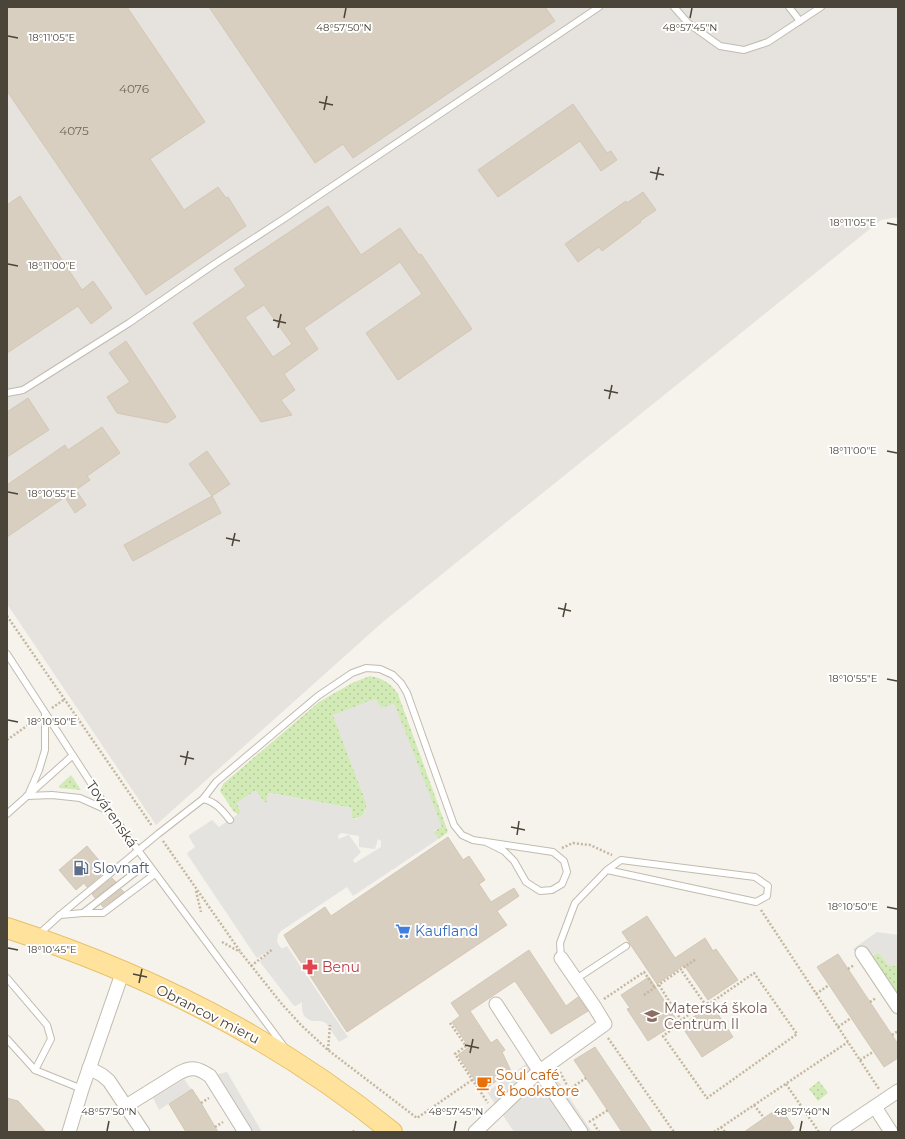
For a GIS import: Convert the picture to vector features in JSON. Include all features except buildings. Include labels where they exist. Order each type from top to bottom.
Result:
[{"type":"main road","name":"Obrancov mieru","points":[[7,928],[79,952],[123,971],[217,1016],[257,1038],[334,1086],[392,1132]]},
{"type":"street","points":[[862,953],[898,1007]]},
{"type":"street","points":[[475,1132],[540,1072],[605,1024],[562,958]]},
{"type":"street","points":[[69,1132],[89,1068],[123,971]]},
{"type":"street","points":[[496,1004],[580,1130]]},
{"type":"street","points":[[89,1068],[102,1075],[109,1081],[142,1132]]},
{"type":"street","points":[[126,1106],[186,1069],[194,1068],[201,1070],[210,1076],[245,1132]]},
{"type":"street","points":[[837,1132],[898,1091]]},
{"type":"street","points":[[881,1103],[891,1132]]},
{"type":"lane","points":[[7,393],[23,390],[129,324],[216,263],[599,7]]},
{"type":"lane","points":[[674,7],[688,23],[720,46],[744,50],[768,42],[821,7]]},
{"type":"lane","points":[[790,7],[800,21]]},
{"type":"lane","name":"Továrenská","points":[[7,654],[109,811],[297,1064]]},
{"type":"lane","points":[[35,937],[158,834],[203,799],[216,782],[318,696],[352,673],[366,668],[380,669],[393,675],[401,683],[407,693],[454,825],[462,835],[473,840],[552,852],[564,861],[567,872],[562,884],[552,890],[540,891],[526,882],[514,861],[504,851],[486,842]]},
{"type":"lane","points":[[27,796],[39,770],[45,750],[45,714]]},
{"type":"lane","points":[[7,814],[72,756]]},
{"type":"lane","points":[[27,796],[52,795],[80,798],[109,811]]},
{"type":"lane","points":[[203,799],[210,800],[220,807],[230,820]]},
{"type":"lane","points":[[562,958],[560,943],[576,903],[607,870],[621,860],[755,877],[768,886],[767,896],[756,902],[607,870]]},
{"type":"lane","points":[[83,913],[147,864]]},
{"type":"lane","points":[[60,915],[103,913],[155,874]]},
{"type":"lane","points":[[576,979],[626,946]]},
{"type":"lane","points":[[7,978],[47,1025],[51,1039],[34,1070]]},
{"type":"lane","points":[[7,1039],[34,1070],[82,1089]]},
{"type":"path","points":[[7,616],[242,954],[280,1003],[301,1025],[328,1050],[417,1118],[472,1080]]},
{"type":"path","points":[[52,708],[64,699]]},
{"type":"path","points":[[7,740],[33,721]]},
{"type":"path","points":[[552,852],[573,843],[590,845],[624,861]]},
{"type":"path","points":[[195,888],[202,912]]},
{"type":"path","points":[[756,902],[860,1060],[881,1103]]},
{"type":"path","points":[[222,942],[242,954]]},
{"type":"path","points":[[251,966],[273,950]]},
{"type":"path","points":[[644,995],[696,959]]},
{"type":"path","points":[[680,970],[705,1004]]},
{"type":"path","points":[[594,1006],[644,972],[655,988]]},
{"type":"path","points":[[754,973],[797,1034],[707,1098],[663,1036],[678,1025],[681,1020],[705,1004],[712,1002],[754,973]]},
{"type":"path","points":[[659,985],[681,1020]]},
{"type":"path","points":[[816,994],[829,985]]},
{"type":"path","points":[[838,1027],[851,1018]]},
{"type":"path","points":[[450,1023],[466,1046],[455,1054],[495,1113]]},
{"type":"path","points":[[328,1050],[330,1025]]},
{"type":"path","points":[[600,1027],[674,1132]]},
{"type":"path","points":[[892,1035],[898,1031]]},
{"type":"path","points":[[714,1132],[848,1042]]},
{"type":"path","points":[[569,1050],[560,1073],[574,1095]]},
{"type":"path","points":[[860,1060],[873,1052]]},
{"type":"path","points":[[557,1097],[586,1078]]},
{"type":"path","points":[[786,1084],[819,1132]]},
{"type":"path","points":[[754,1105],[764,1118]]},
{"type":"path","points":[[580,1130],[608,1110]]},
{"type":"path","points":[[587,1114],[599,1132]]},
{"type":"path","points":[[722,1127],[725,1132]]},
{"type":"shaded area","points":[[7,7],[898,7],[898,217],[881,220],[384,621],[156,825],[7,604]]},
{"type":"shaded area","points":[[374,699],[381,708],[393,704],[395,705],[442,827],[433,831],[438,838],[437,840],[353,896],[347,887],[281,931],[278,935],[277,942],[281,948],[287,946],[348,1037],[339,1042],[326,1023],[321,1021],[312,1021],[304,1016],[302,1002],[294,1006],[260,962],[267,954],[265,953],[257,958],[256,957],[187,854],[195,847],[189,835],[212,820],[219,827],[241,812],[237,803],[254,791],[257,792],[265,803],[267,802],[269,793],[351,808],[352,818],[356,819],[361,817],[366,811],[366,802],[333,715]],"holes":[[[341,833],[359,836],[359,847],[375,849],[378,839],[381,841],[381,847],[355,863],[353,861],[354,859],[361,852],[349,835],[339,839],[338,836]]]},
{"type":"shaded area","points":[[877,932],[898,935],[898,966],[888,965],[879,953],[873,954],[872,956],[898,998],[898,1016],[853,949]]},
{"type":"shaded area","points":[[530,1061],[548,1065],[592,1132],[514,1132],[487,1092]]},
{"type":"shaded area","points":[[227,1072],[262,1132],[236,1132],[205,1079],[210,1076]]},
{"type":"shaded area","points":[[184,1079],[191,1089],[159,1110],[153,1098]]},
{"type":"green space","points":[[370,676],[386,682],[398,694],[448,832],[439,839],[433,832],[441,827],[393,704],[381,709],[376,700],[333,715],[366,802],[366,809],[362,816],[359,818],[352,818],[351,808],[270,793],[268,794],[267,802],[265,803],[256,791],[237,803],[241,812],[238,814],[234,812],[220,791],[223,784],[319,702],[352,683]]},
{"type":"green space","points":[[71,775],[81,790],[59,788],[59,786]]},
{"type":"green space","points":[[877,953],[880,954],[888,965],[898,966],[898,998],[872,956]]},
{"type":"green space","points":[[819,1081],[828,1093],[818,1101],[809,1089]]},
{"type":"place","name":"Slovnaft","points":[[81,868]]},
{"type":"place","name":"Kaufland","points":[[403,931]]},
{"type":"place","name":"Benu","points":[[310,967]]},
{"type":"place","name":"Materská škola Centrum II","points":[[652,1016]]},
{"type":"place","name":"Soul café & bookstore","points":[[484,1083]]}]
